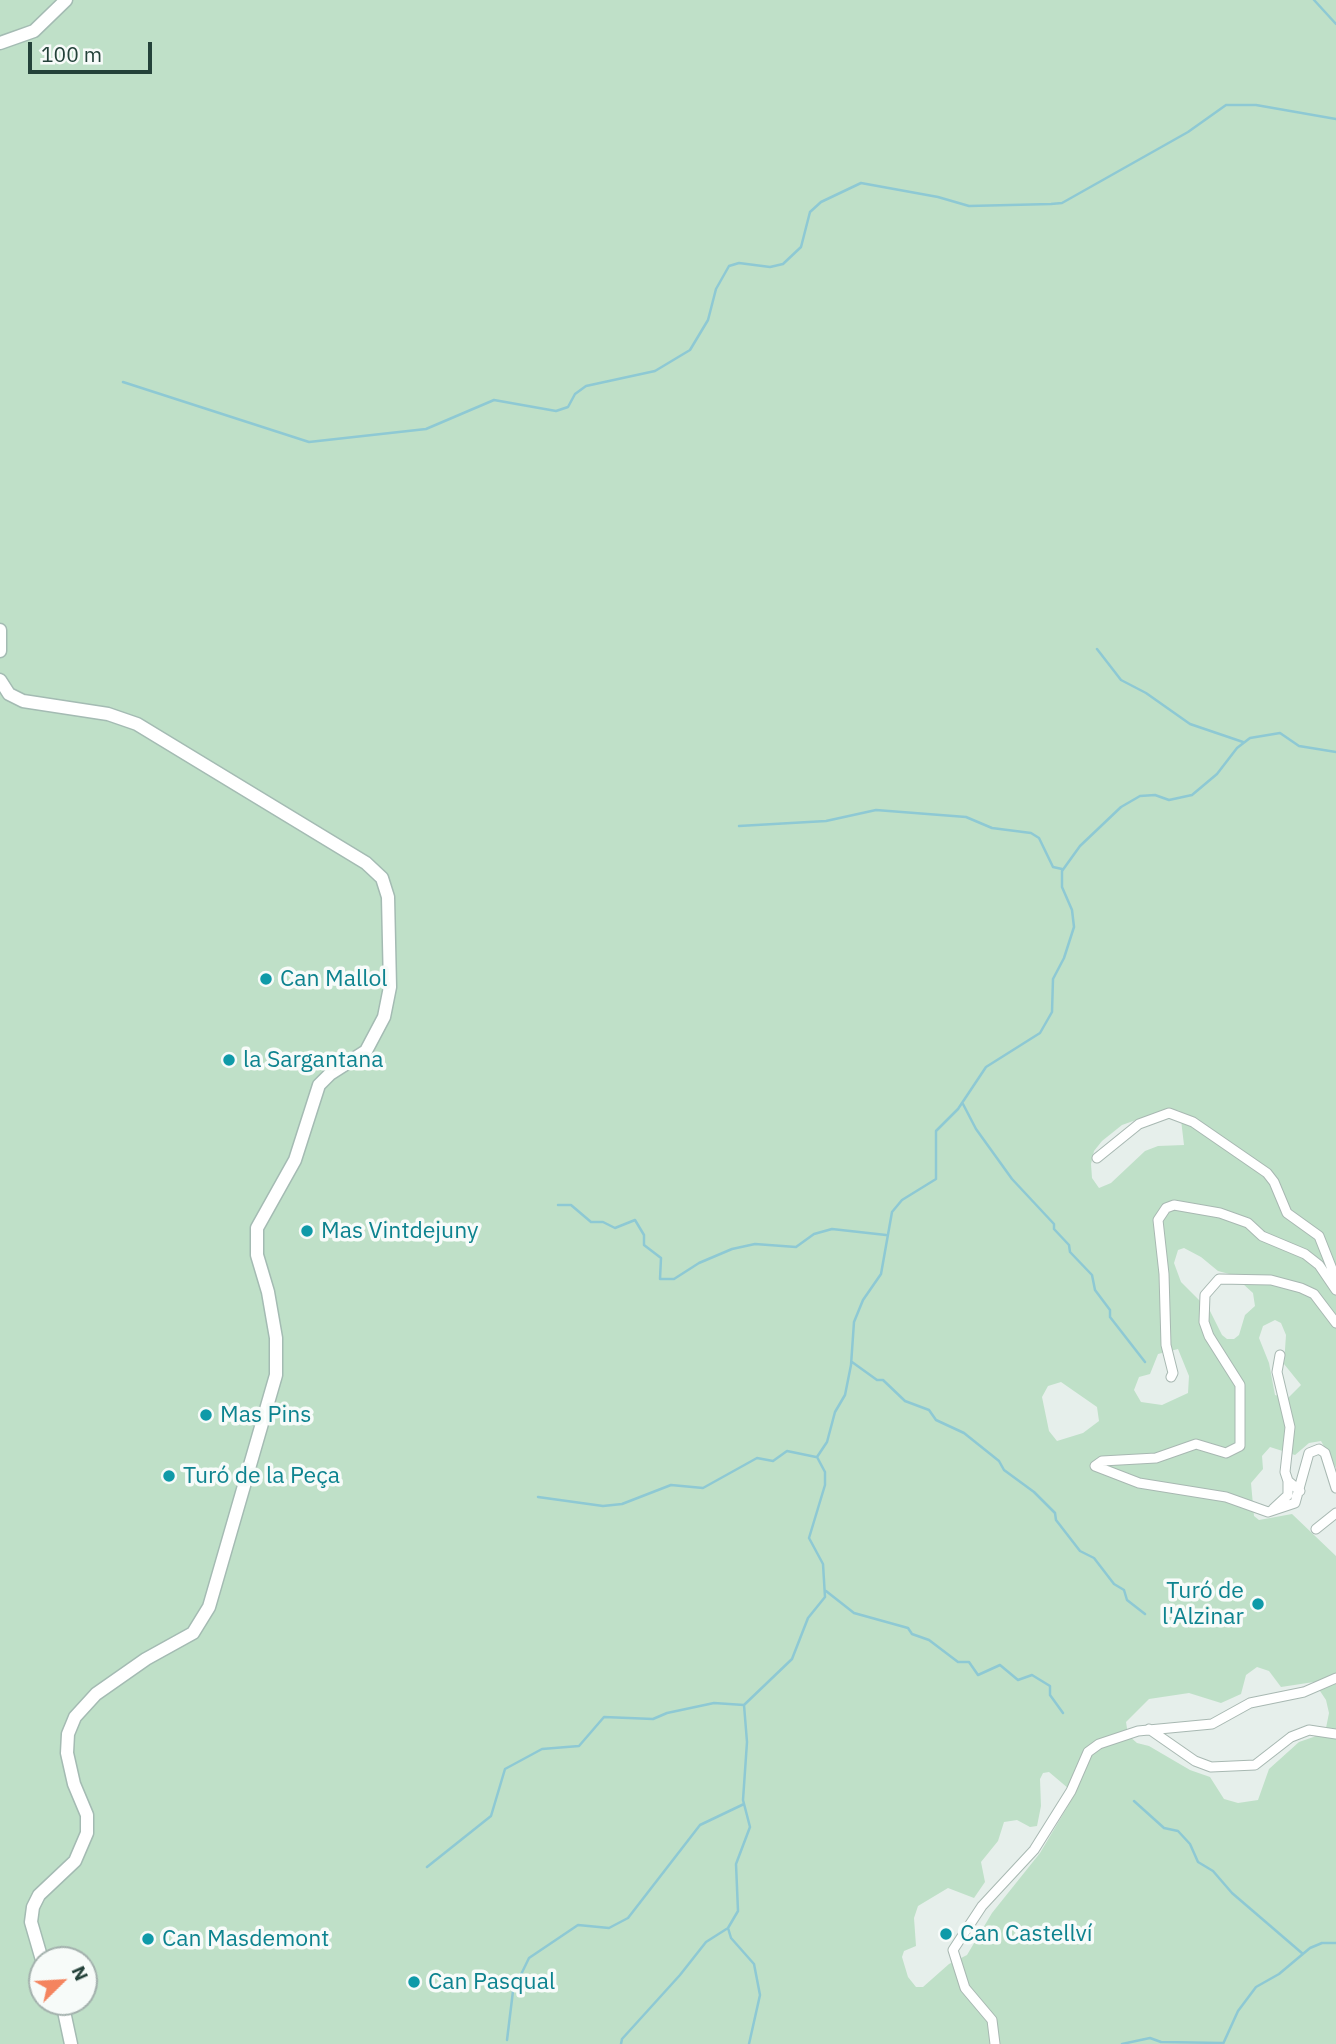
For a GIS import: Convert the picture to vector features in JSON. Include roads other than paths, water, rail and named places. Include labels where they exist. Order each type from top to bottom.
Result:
[{"type":"main road","points":[[0,43],[34,31],[66,0]]},
{"type":"main road","points":[[0,630],[0,651]]},
{"type":"main road","points":[[0,680],[9,694],[23,701],[108,714],[137,724],[360,859],[385,882],[388,897],[390,987],[384,1017],[366,1051],[330,1074],[319,1085],[303,1141],[257,1228],[257,1255],[268,1292],[276,1338],[276,1375],[209,1607],[193,1633],[146,1659],[96,1694],[75,1717],[68,1734],[67,1753],[74,1784],[87,1815],[87,1833],[75,1861],[39,1895],[33,1908],[31,1922],[38,1946]]},
{"type":"main road","points":[[65,2016],[71,2044]]},
{"type":"street","points":[[1097,1158],[1139,1124],[1169,1112],[1193,1122],[1267,1173],[1274,1182],[1287,1213],[1319,1236],[1336,1279]]},
{"type":"street","points":[[1171,1377],[1173,1373],[1166,1345],[1164,1274],[1158,1220],[1166,1208],[1174,1205],[1220,1213],[1248,1223],[1262,1236],[1312,1259],[1336,1290]]},
{"type":"street","points":[[1336,1323],[1314,1294],[1301,1288],[1271,1280],[1219,1279],[1205,1295],[1204,1322],[1209,1336],[1240,1385],[1240,1446],[1226,1453],[1196,1444],[1156,1458],[1102,1461],[1095,1466],[1139,1483],[1226,1497],[1268,1512],[1295,1503],[1309,1453],[1319,1449],[1325,1453],[1336,1488]]},
{"type":"street","points":[[1268,1512],[1288,1496],[1285,1466],[1290,1427],[1277,1372],[1280,1355]]},
{"type":"street","points":[[1288,1480],[1300,1491]]},
{"type":"street","points":[[1317,1529],[1336,1513]]},
{"type":"street","points":[[995,2044],[992,2020],[965,1988],[953,1950],[982,1906],[1034,1850],[1071,1791],[1088,1752],[1114,1738],[1149,1729],[1212,1724],[1251,1703],[1304,1692],[1336,1678]]},
{"type":"street","points":[[1149,1729],[1195,1761],[1211,1767],[1255,1765],[1292,1737],[1309,1730],[1336,1734]]},
{"type":"waterway","points":[[1314,0],[1336,24]]},
{"type":"waterway","points":[[123,382],[309,442],[426,429],[494,400],[556,411],[568,407],[575,394],[586,386],[655,371],[690,350],[708,320],[716,289],[729,266],[739,263],[770,267],[783,264],[801,247],[810,212],[821,202],[861,183],[938,197],[969,206],[1062,203],[1188,132],[1226,105],[1256,105],[1336,119]]},
{"type":"waterway","points":[[1097,649],[1121,680],[1146,693],[1190,724],[1243,742]]},
{"type":"waterway","points":[[621,2044],[622,2039],[706,1942],[728,1928],[738,1911],[736,1864],[750,1827],[743,1800],[747,1742],[744,1705],[792,1659],[808,1618],[825,1597],[823,1564],[809,1538],[825,1485],[825,1472],[817,1457],[827,1442],[835,1412],[845,1395],[851,1365],[854,1322],[863,1300],[881,1274],[892,1212],[902,1200],[936,1179],[936,1131],[958,1109],[986,1067],[1040,1033],[1052,1012],[1053,979],[1064,958],[1074,927],[1072,910],[1062,887],[1062,871],[1080,846],[1121,807],[1140,796],[1155,795],[1169,800],[1192,795],[1217,774],[1237,748],[1250,738],[1280,733],[1299,746],[1336,752]]},
{"type":"waterway","points":[[739,826],[826,821],[876,810],[966,817],[992,828],[1031,833],[1039,838],[1053,867],[1062,869]]},
{"type":"waterway","points":[[963,1104],[976,1129],[1012,1179],[1054,1224],[1054,1229],[1069,1245],[1070,1252],[1092,1275],[1095,1290],[1110,1310],[1110,1317],[1145,1362]]},
{"type":"waterway","points":[[558,1205],[571,1205],[591,1222],[603,1222],[615,1228],[635,1220],[644,1235],[644,1245],[661,1258],[660,1279],[674,1279],[699,1263],[732,1249],[755,1244],[796,1247],[814,1234],[832,1229],[886,1235]]},
{"type":"waterway","points":[[852,1362],[877,1380],[883,1380],[905,1401],[929,1410],[936,1420],[964,1433],[999,1461],[1004,1470],[1034,1492],[1055,1513],[1056,1520],[1080,1551],[1094,1558],[1114,1584],[1124,1590],[1127,1600],[1145,1614]]},
{"type":"waterway","points":[[538,1497],[603,1506],[622,1504],[671,1485],[703,1488],[757,1458],[773,1461],[787,1451],[816,1457]]},
{"type":"waterway","points":[[826,1591],[854,1613],[908,1628],[912,1634],[929,1640],[958,1662],[969,1662],[978,1675],[1000,1665],[1018,1680],[1032,1675],[1050,1686],[1050,1695],[1063,1713]]},
{"type":"waterway","points":[[427,1867],[491,1816],[505,1769],[542,1749],[579,1746],[604,1717],[653,1719],[667,1713],[714,1703],[744,1705]]},
{"type":"waterway","points":[[1134,1801],[1164,1828],[1178,1831],[1190,1844],[1198,1862],[1213,1871],[1232,1893],[1303,1954]]},
{"type":"waterway","points":[[507,2040],[513,1991],[529,1958],[578,1925],[609,1928],[628,1918],[700,1825],[744,1804]]},
{"type":"waterway","points":[[728,1928],[731,1938],[754,1964],[760,1995],[749,2044]]},
{"type":"waterway","points":[[1223,2044],[1238,2011],[1256,1987],[1279,1974],[1310,1948],[1322,1943],[1336,1943]]},
{"type":"waterway","points":[[1122,2044],[1150,2038],[1161,2042],[1223,2043]]},
{"type":"place","name":"Can Mallol","points":[[266,979]]},
{"type":"place","name":"la Sargantana","points":[[229,1060]]},
{"type":"place","name":"Mas Vintdejuny","points":[[307,1231]]},
{"type":"place","name":"Mas Pins","points":[[206,1415]]},
{"type":"place","name":"Turó de la Peça","points":[[169,1476]]},
{"type":"place","name":"Turó de l'Alzinar","points":[[1258,1604]]},
{"type":"place","name":"Can Castellví","points":[[946,1934]]},
{"type":"place","name":"Can Masdemont","points":[[148,1939]]},
{"type":"place","name":"Can Pasqual","points":[[414,1982]]}]
